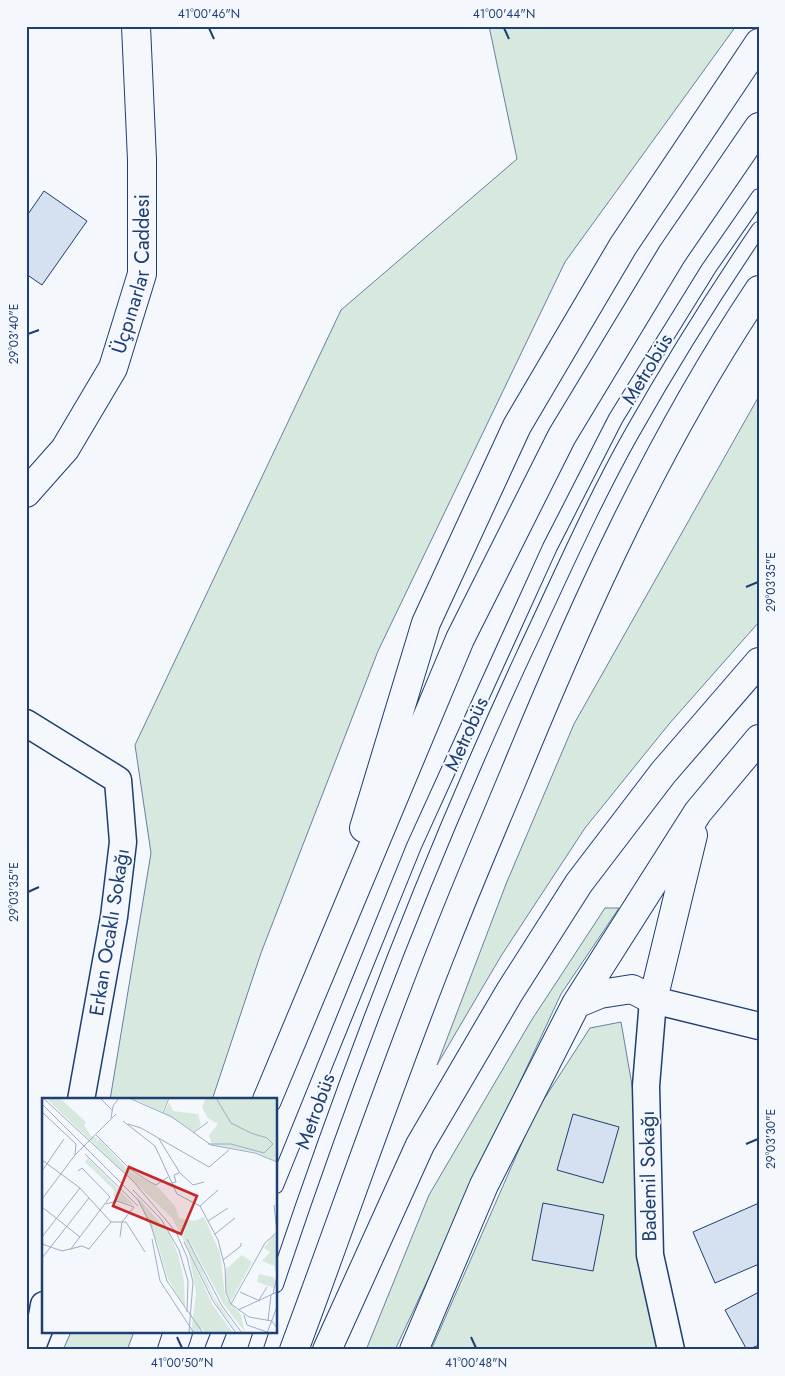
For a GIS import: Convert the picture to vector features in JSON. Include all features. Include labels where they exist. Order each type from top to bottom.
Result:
[{"type":"main road","name":"Üçpınarlar Caddesi","points":[[26,493],[65,450],[113,368],[142,274],[142,160],[136,26]]},
{"type":"main road","points":[[322,963],[426,623],[517,426],[623,246],[759,43]]},
{"type":"main road","points":[[268,1098],[322,963],[460,639],[562,436],[672,254],[759,127]]},
{"type":"main road","points":[[294,1350],[446,941],[548,692],[603,567],[662,450],[732,330],[759,290]]},
{"type":"main road","points":[[327,1350],[420,1144],[509,992],[579,883],[663,773],[759,662]]},
{"type":"main road","points":[[414,1350],[484,1185],[576,1004],[698,812],[759,739]]},
{"type":"main road","points":[[576,1004],[600,994],[632,989],[653,1000],[698,812]]},
{"type":"main road","points":[[172,1350],[177,1334]]},
{"type":"street","name":"Erkan Ocaklı Sokağı","points":[[26,723],[118,780],[123,842],[114,917],[81,1098]]},
{"type":"street","points":[[653,1000],[759,1026]]},
{"type":"street","name":"Bademil Sokağı","points":[[653,1000],[646,1086],[650,1255],[671,1350]]},
{"type":"street","points":[[30,1350],[40,1327],[42,1316]]},
{"type":"lane","name":"Metrobüs","points":[[278,1181],[414,846],[550,547],[616,418],[709,268],[759,196]]},
{"type":"lane","name":"Metrobüs","points":[[278,1279],[328,1130],[380,990],[494,719],[572,552],[631,434],[725,280],[759,229]]},
{"type":"lane","points":[[212,1350],[218,1334]]},
{"type":"lane","points":[[255,1350],[259,1334]]},
{"type":"shaded area","points":[[489,26],[736,26],[565,262],[378,651],[261,953],[213,1098],[110,1098],[151,853],[135,745],[341,310],[517,159]]},
{"type":"shaded area","points":[[759,396],[759,622],[669,724],[585,828],[501,956],[437,1065],[506,884],[574,724]]},
{"type":"shaded area","points":[[605,908],[619,908],[561,994],[395,1350],[366,1350],[429,1195],[531,1021]]},
{"type":"shaded area","points":[[621,1022],[674,1326],[660,1350],[431,1350],[535,1113],[590,1028]]},
{"type":"shaded area","points":[[70,1334],[133,1334],[127,1350],[63,1350]]},
{"type":"building","points":[[44,191],[87,221],[42,285],[26,274],[26,217]]},
{"type":"building","points":[[573,1114],[619,1127],[603,1183],[557,1170]]},
{"type":"building","points":[[543,1203],[604,1215],[593,1271],[532,1260]]},
{"type":"building","points":[[759,1203],[759,1264],[715,1283],[693,1232]]},
{"type":"building","points":[[759,1292],[759,1345],[747,1350],[725,1310]]}]
